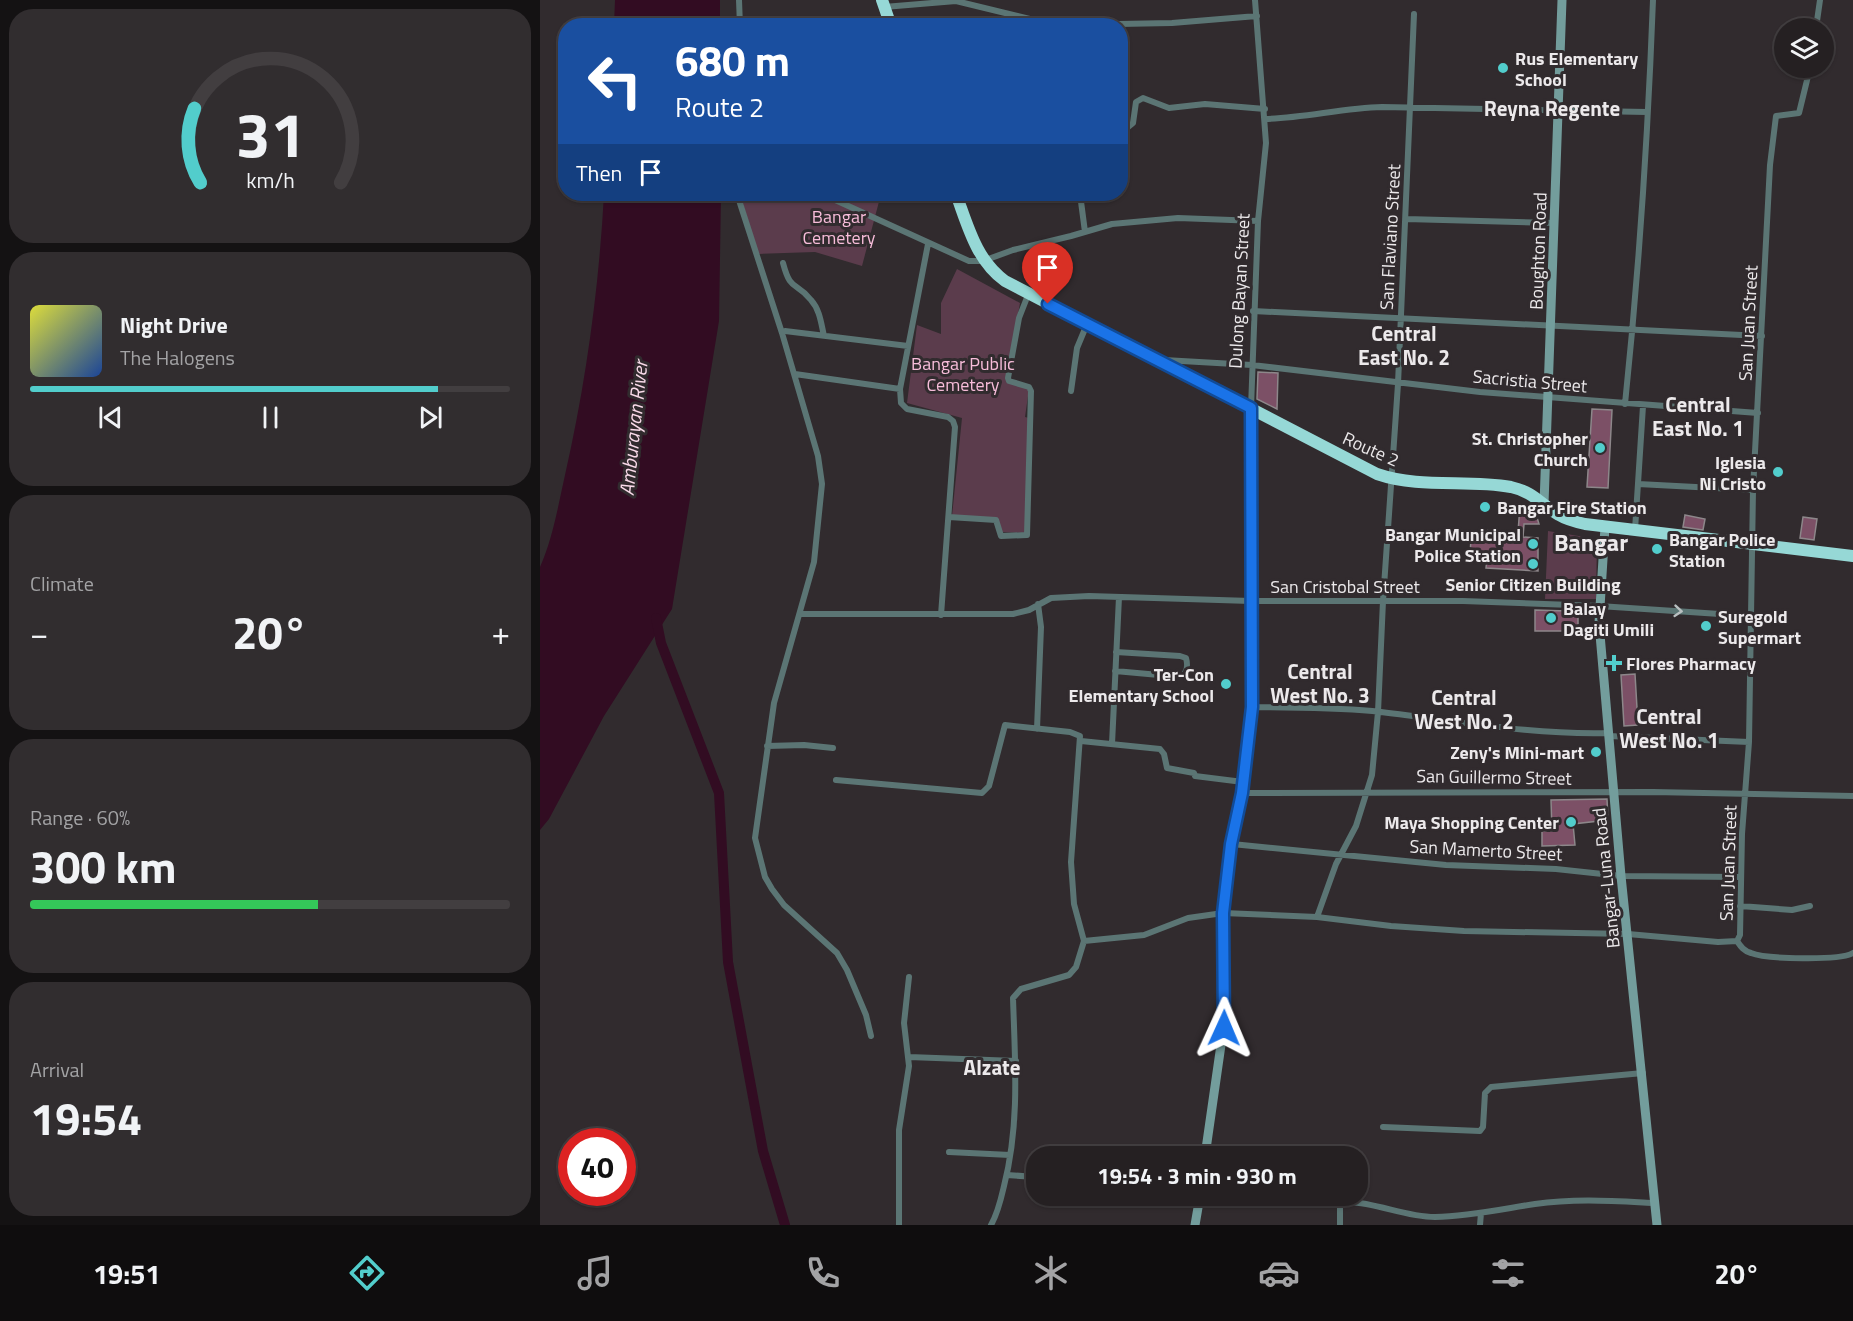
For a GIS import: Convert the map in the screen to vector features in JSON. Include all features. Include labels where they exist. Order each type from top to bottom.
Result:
[{"type":"highway","points":[[883,3],[889,18]]},
{"type":"highway","name":"Route 2","points":[[959,201],[983,261],[994,273],[1028,295],[1157,359],[1364,469],[1391,479],[1423,484],[1502,486],[1531,493],[1568,520],[1605,527],[1853,556]]},
{"type":"main road","name":"Boughton Road","points":[[1544,504],[1556,223],[1562,0]]},
{"type":"main road","name":"Dulong Bayan Street","points":[[1206,1146],[1225,1017],[1223,913],[1231,844],[1242,793],[1252,707],[1251,408]]},
{"type":"main road","name":"Bangar-Luna Road","points":[[1605,527],[1599,606],[1621,876],[1657,1225]]},
{"type":"main road","points":[[1196,1225],[1199,1206]]},
{"type":"street","points":[[739,0],[740,18]]},
{"type":"street","name":"Dulong Bayan Street","points":[[1251,408],[1258,221],[1266,143],[1256,0]]},
{"type":"street","points":[[1625,404],[1633,330],[1653,0]]},
{"type":"street","points":[[1817,18],[1820,0]]},
{"type":"street","points":[[883,3],[956,1],[1023,18]]},
{"type":"street","name":"San Flaviano Street","points":[[1317,917],[1340,855],[1356,825],[1368,791],[1378,712],[1398,384],[1414,14]]},
{"type":"street","points":[[1128,24],[1172,23],[1257,15]]},
{"type":"street","name":"San Juan Street","points":[[1084,941],[1144,935],[1188,918],[1223,913],[1317,917],[1391,926],[1464,931],[1628,934],[1718,942],[1737,941],[1749,742],[1751,544],[1770,165],[1776,116],[1799,113],[1808,78]]},
{"type":"street","points":[[1128,127],[1133,123],[1136,102],[1143,98],[1169,108],[1205,104],[1265,109]]},
{"type":"street","points":[[1265,119],[1310,116],[1360,108],[1647,112]]},
{"type":"street","points":[[739,201],[795,374],[818,456],[822,484],[814,562],[774,703],[755,827],[759,858],[765,877],[784,905],[837,953],[858,995],[871,1036]]},
{"type":"street","points":[[837,201],[927,244],[969,261],[983,261],[1013,250],[1085,232],[1107,224],[1178,218],[1258,221]]},
{"type":"street","points":[[1081,201],[1085,232]]},
{"type":"street","points":[[1406,219],[1556,223]]},
{"type":"street","points":[[927,244],[900,388],[900,404],[905,408],[948,417],[954,423],[956,433],[941,615]]},
{"type":"street","points":[[783,263],[789,283],[806,294],[816,307],[824,336]]},
{"type":"street","points":[[949,517],[996,520],[1001,536],[1028,535],[1031,391],[1029,387],[1009,381],[1008,378],[1019,318],[1028,295]]},
{"type":"street","points":[[1253,311],[1762,336]]},
{"type":"street","points":[[1071,391],[1077,348],[1087,324]]},
{"type":"street","points":[[782,333],[785,331],[908,346]]},
{"type":"street","name":"Sacristia Street","points":[[1157,359],[1252,365],[1398,384],[1758,413]]},
{"type":"street","points":[[795,374],[900,388]]},
{"type":"street","points":[[1635,530],[1643,405]]},
{"type":"street","points":[[1638,484],[1753,490]]},
{"type":"street","name":"San Cristobal Street","points":[[800,614],[1013,614],[1029,610],[1045,599],[1059,596],[1599,606],[1750,616]]},
{"type":"street","points":[[1112,744],[1119,597]]},
{"type":"street","points":[[1037,729],[1041,627],[1038,604]]},
{"type":"street","points":[[1115,672],[1181,677],[1185,674],[1187,663],[1186,658],[1180,656],[1116,652]]},
{"type":"street","points":[[1252,707],[1378,712],[1512,731],[1749,742]]},
{"type":"street","points":[[836,780],[982,793],[989,786],[1004,726],[1078,734],[1081,741],[1071,862],[1074,904],[1084,941],[1076,968],[1069,975],[1021,989],[1015,993],[1013,998],[1016,1107],[1007,1175],[992,1225]]},
{"type":"street","points":[[1081,741],[1160,749],[1164,754],[1167,768],[1194,773],[1195,776],[1243,782]]},
{"type":"street","points":[[767,746],[804,745],[833,748]]},
{"type":"street","name":"San Guillermo Street","points":[[1242,793],[1368,791],[1746,793],[1853,796]]},
{"type":"street","name":"San Mamerto Street","points":[[1231,844],[1446,865],[1556,869],[1621,876],[1740,877]]},
{"type":"street","points":[[1740,906],[1792,910],[1810,906]]},
{"type":"street","points":[[1737,941],[1744,950],[1756,955],[1824,958],[1853,953]]},
{"type":"street","points":[[899,1225],[899,1130],[908,1077],[909,1057],[904,1023],[909,977]]},
{"type":"street","points":[[909,1057],[1016,1061]]},
{"type":"street","points":[[1383,1127],[1480,1131],[1483,1127],[1485,1093],[1491,1087],[1643,1073]]},
{"type":"street","points":[[949,1152],[1010,1155]]},
{"type":"street","points":[[1007,1175],[1026,1176]]},
{"type":"street","points":[[1340,1225],[1340,1206],[1345,1202],[1401,1214],[1433,1217],[1579,1200],[1655,1203]]},
{"type":"street","points":[[1480,1225],[1481,1213]]},
{"type":"green space","name":"Bangar Cemetery","points":[[742,201],[879,201],[862,266],[815,252],[758,254]]},
{"type":"green space","name":"Bangar Public Cemetery","points":[[957,269],[1020,303],[1006,382],[1029,389],[1025,417],[1029,418],[1026,533],[1001,532],[997,518],[952,516],[962,418],[907,403],[917,325],[941,334],[941,303]]},
{"type":"green space","points":[[1548,531],[1597,539],[1596,599],[1545,599]]},
{"type":"water","points":[[615,0],[720,0],[720,18],[614,18]]},
{"type":"water","name":"Amburayan River","points":[[604,201],[721,201],[719,321],[672,609],[604,716],[549,819],[540,830],[540,567],[555,522],[579,405],[599,264]]},
{"type":"building","points":[[1258,372],[1278,373],[1277,409],[1257,399]]},
{"type":"building","name":"St. Christopher Church","points":[[1592,409],[1612,410],[1608,488],[1587,487]]},
{"type":"building","points":[[1520,506],[1529,507],[1535,511],[1539,524],[1524,524],[1523,537],[1538,538],[1538,571],[1486,568],[1487,559],[1470,557],[1471,537],[1488,538],[1488,530],[1518,532]]},
{"type":"building","points":[[1685,515],[1705,519],[1703,530],[1683,527]]},
{"type":"building","points":[[1803,517],[1817,519],[1814,540],[1800,538]]},
{"type":"building","name":"Balay Dagiti Umili","points":[[1535,610],[1567,611],[1567,617],[1578,616],[1578,629],[1535,631]]},
{"type":"building","points":[[1635,674],[1638,725],[1624,726],[1621,675]]},
{"type":"building","name":"Maya Shopping Center","points":[[1607,799],[1608,820],[1573,824],[1575,845],[1542,846],[1542,831],[1552,831],[1551,800]]},
{"type":"waterway","points":[[656,618],[661,643],[719,793],[728,962],[763,1151],[785,1225]]},
{"type":"place","name":"Rus Elementary School","points":[[1503,68]]},
{"type":"place","name":"St. Christopher Church","points":[[1600,448]]},
{"type":"place","name":"Iglesia Ni Cristo","points":[[1778,472]]},
{"type":"place","name":"Bangar Fire Station","points":[[1485,507]]},
{"type":"place","name":"Bangar Municipal Police Station","points":[[1533,544]]},
{"type":"place","name":"Bangar Police Station","points":[[1657,549]]},
{"type":"place","name":"Senior Citizen Building","points":[[1533,564]]},
{"type":"place","name":"Balay Dagiti Umili","points":[[1551,618]]},
{"type":"place","name":"Suregold Supermart","points":[[1706,626]]},
{"type":"place","name":"Flores Pharmacy","points":[[1614,663]]},
{"type":"place","name":"Ter-Con Elementary School","points":[[1226,684]]},
{"type":"place","name":"Zeny's Mini-mart","points":[[1596,752]]},
{"type":"place","name":"Maya Shopping Center","points":[[1571,822]]},
{"type":"district","name":"Reyna Regente","points":[[1552,108]]},
{"type":"district","name":"Central East No. 2","points":[[1404,345]]},
{"type":"district","name":"Central East No. 1","points":[[1698,416]]},
{"type":"district","name":"Bangar","points":[[1591,542]]},
{"type":"district","name":"Central West No. 3","points":[[1320,683]]},
{"type":"district","name":"Central West No. 2","points":[[1464,709]]},
{"type":"district","name":"Central West No. 1","points":[[1669,728]]},
{"type":"district","name":"Alzate","points":[[992,1067]]},
{"type":"route","points":[[1048,304],[1251,408],[1252,707],[1242,793],[1231,844],[1223,913],[1224,1028]]}]
